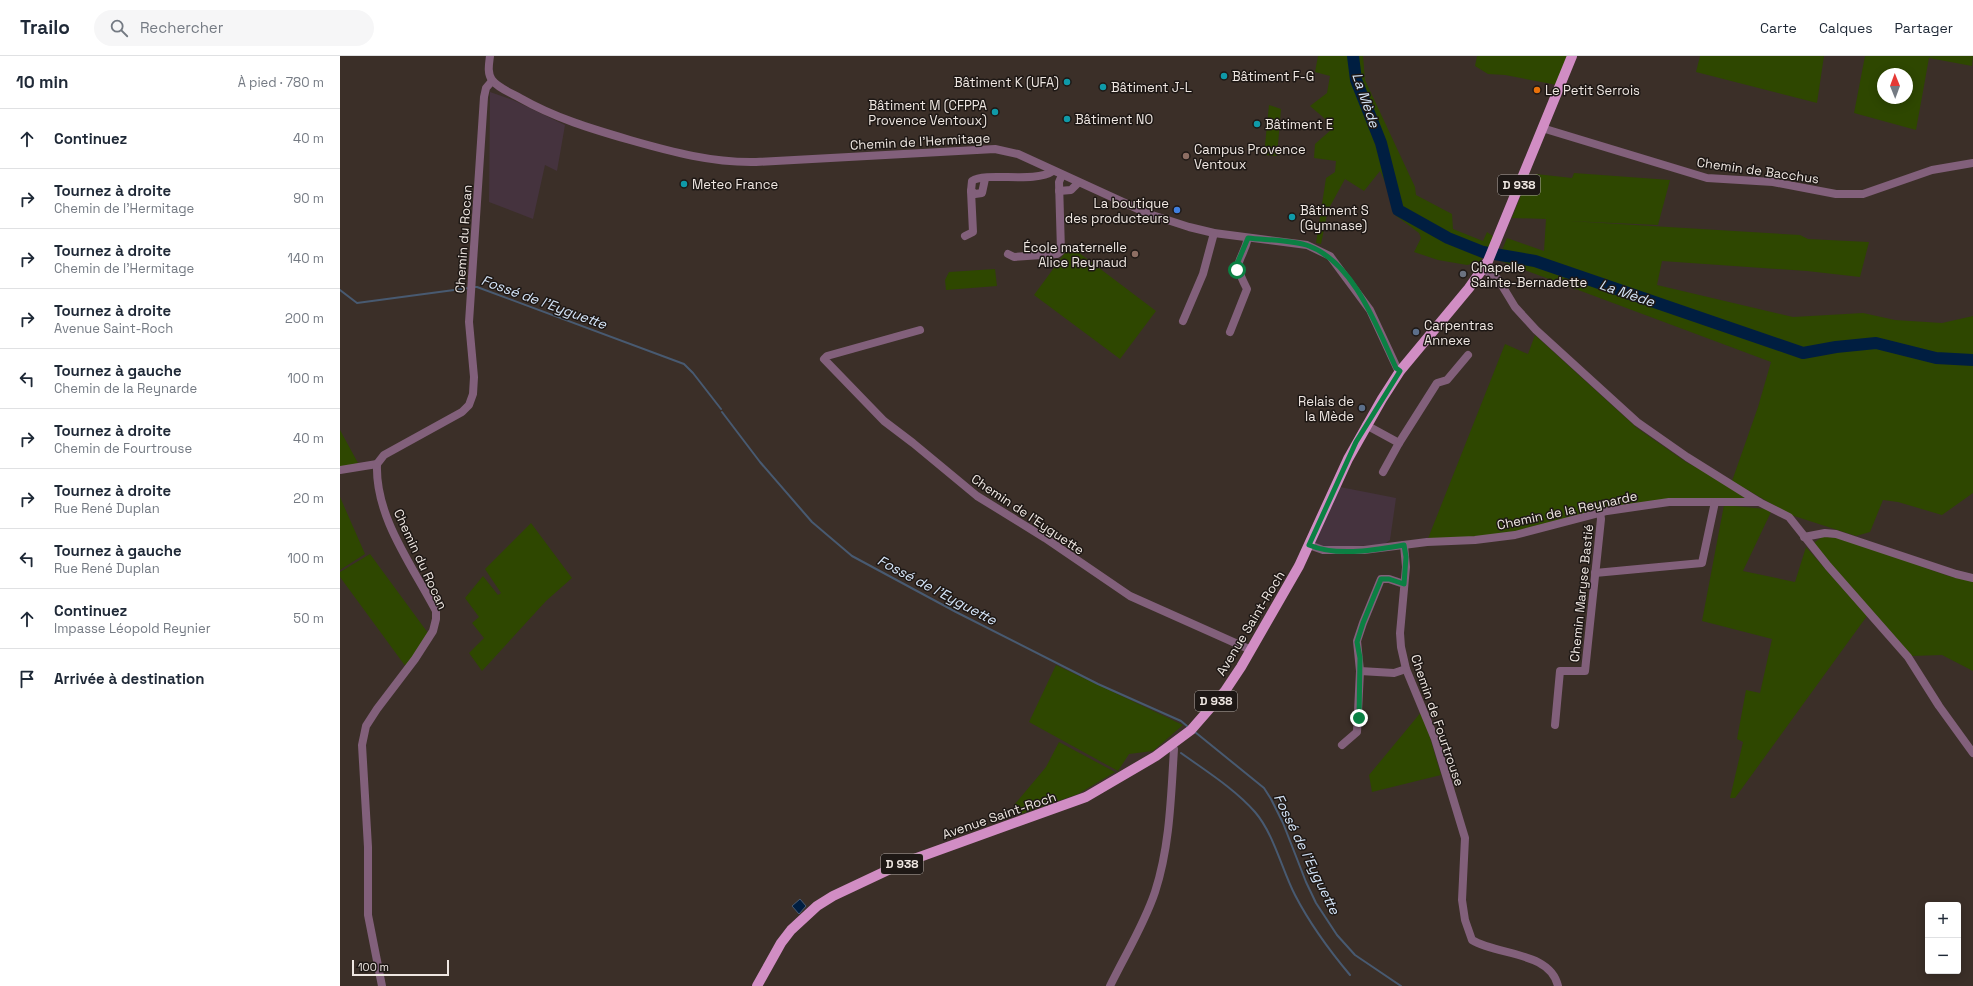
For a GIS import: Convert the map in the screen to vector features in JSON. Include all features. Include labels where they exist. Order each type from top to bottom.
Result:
[{"type":"main road","name":"D 938","points":[[1542,128],[1572,56]]},
{"type":"main road","name":"Avenue Saint-Roch","points":[[757,986],[791,930],[817,906],[833,896],[903,863],[1086,797],[1172,745],[1191,730],[1217,700],[1235,676],[1251,650],[1309,545],[1346,463],[1366,425],[1400,371],[1486,265],[1542,128]]},
{"type":"street","points":[[490,56],[488,66],[492,80]]},
{"type":"street","name":"Chemin de l'Hermitage","points":[[492,80],[507,91],[545,112],[589,129],[703,158],[730,162],[756,162],[995,149],[1018,154],[1078,183],[1149,214],[1189,227],[1214,233],[1307,245],[1330,256],[1370,310],[1396,368],[1400,371]]},
{"type":"street","name":"Chemin du Rocan","points":[[382,986],[368,915],[368,847],[362,745],[366,726],[415,659],[433,631],[436,611],[392,531],[377,484],[377,464],[384,455],[462,412],[469,405],[473,394],[474,377],[469,322],[484,97],[486,88],[492,80]]},
{"type":"street","name":"Chemin de Bacchus","points":[[1542,128],[1707,178],[1773,182],[1836,194],[1863,194],[1932,170],[1973,163]]},
{"type":"street","points":[[965,236],[973,232],[972,182],[985,179],[1040,176],[1053,171]]},
{"type":"street","points":[[1008,254],[1014,256],[1060,253],[1059,182],[1062,175]]},
{"type":"street","points":[[1059,191],[1071,190],[1078,183]]},
{"type":"street","points":[[1183,321],[1203,274],[1214,233]]},
{"type":"street","points":[[1230,332],[1247,289],[1237,270],[1237,264],[1248,238]]},
{"type":"street","points":[[1486,265],[1498,279],[1515,308],[1536,330],[1637,422],[1687,457],[1759,502],[1786,515],[1828,566],[1908,657],[1939,706],[1973,753]]},
{"type":"street","name":"Chemin de l'Eyguette","points":[[920,330],[827,356],[824,359],[884,421],[913,442],[977,496],[1045,538],[1130,596],[1251,650]]},
{"type":"street","points":[[1383,472],[1399,443],[1437,383],[1447,380],[1468,355]]},
{"type":"street","points":[[1366,425],[1399,443]]},
{"type":"street","points":[[340,470],[377,464]]},
{"type":"street","name":"Chemin de la Reynarde","points":[[1309,545],[1327,551],[1378,549],[1404,545],[1515,535],[1600,512],[1669,502],[1759,502]]},
{"type":"street","points":[[1595,573],[1702,563],[1716,502]]},
{"type":"street","name":"Chemin Maryse Bastié","points":[[1555,725],[1560,671],[1585,671],[1600,512]]},
{"type":"street","points":[[1804,537],[1825,533],[1836,534],[1956,574],[1973,578]]},
{"type":"street","name":"Chemin de Fourtrouse","points":[[1404,545],[1406,557],[1400,639],[1406,669],[1435,739],[1465,838],[1462,900],[1465,920],[1472,940],[1483,947],[1538,961],[1550,970],[1556,978],[1558,986]]},
{"type":"street","points":[[1342,745],[1358,732],[1360,671],[1357,642],[1363,623],[1381,579],[1389,579],[1404,584]]},
{"type":"street","points":[[1360,671],[1394,673],[1406,669]]},
{"type":"street","points":[[1110,986],[1137,934],[1155,891],[1165,847],[1171,799],[1174,749],[1172,745]]},
{"type":"shaded area","points":[[490,92],[513,100],[565,125],[557,171],[545,165],[533,219],[489,202]]},
{"type":"shaded area","points":[[1340,487],[1396,498],[1390,540],[1383,545],[1324,547],[1314,543]]},
{"type":"green space","points":[[1318,56],[1363,56],[1365,80],[1415,187],[1416,195],[1452,214],[1453,229],[1483,241],[1487,232],[1494,237],[1480,262],[1467,265],[1438,260],[1414,252],[1421,238],[1419,233],[1395,215],[1389,190],[1380,171],[1364,191],[1345,179],[1328,210],[1321,244],[1316,243],[1326,178],[1335,172],[1336,161],[1314,158],[1315,144],[1332,129],[1324,118],[1310,106],[1327,93],[1330,76],[1315,72]]},
{"type":"green space","points":[[1477,56],[1569,56],[1557,85],[1505,75],[1488,74],[1475,66]]},
{"type":"green space","points":[[1700,56],[1824,56],[1817,103],[1696,72]]},
{"type":"green space","points":[[1865,56],[1973,56],[1972,66],[1929,58],[1916,130],[1854,113]]},
{"type":"green space","points":[[1269,105],[1281,109],[1277,156],[1264,155]]},
{"type":"green space","points":[[1574,173],[1670,180],[1658,225],[1569,221],[1800,235],[1808,239],[1869,242],[1860,277],[1807,271],[1662,261],[1657,285],[1793,317],[1863,313],[1895,320],[1942,323],[1973,316],[1973,493],[1942,515],[1898,502],[1883,500],[1870,532],[1856,536],[1791,515],[1732,481],[1758,407],[1771,362],[1498,260],[1507,238],[1544,251],[1546,219],[1512,218],[1525,185],[1529,185],[1536,174],[1572,178]]},
{"type":"green space","points":[[1070,246],[1156,311],[1120,359],[1034,295]]},
{"type":"green space","points":[[995,269],[997,286],[946,290],[945,280],[949,272]]},
{"type":"green space","points":[[1535,335],[1637,428],[1686,462],[1720,480],[1749,500],[1677,499],[1516,533],[1427,541],[1505,344],[1528,354]]},
{"type":"green space","points":[[340,430],[358,463],[340,467]]},
{"type":"green space","points":[[340,497],[365,554],[340,570]]},
{"type":"green space","points":[[1724,505],[1765,509],[1771,512],[1743,571],[1795,582],[1806,547],[1867,616],[1735,798],[1730,798],[1743,742],[1737,739],[1746,690],[1760,693],[1772,639],[1702,621]]},
{"type":"green space","points":[[531,523],[572,578],[546,601],[482,671],[469,653],[484,638],[472,623],[479,617],[465,598],[483,576],[498,595],[501,593],[485,569]]},
{"type":"green space","points":[[1822,537],[1836,538],[1866,545],[1944,574],[1973,581],[1973,671],[1942,655],[1912,656],[1814,548],[1815,542]]},
{"type":"green space","points":[[370,554],[428,633],[406,667],[340,577],[340,572]]},
{"type":"green space","points":[[1056,665],[1183,725],[1153,751],[1129,754],[1118,771],[1029,722]]},
{"type":"green space","points":[[1422,711],[1441,775],[1372,792],[1369,775]]},
{"type":"green space","points":[[1059,742],[1115,772],[1078,794],[1018,815],[1014,805],[1046,767]]},
{"type":"water","points":[[800,899],[806,906],[799,914],[792,906]]},
{"type":"waterway","name":"La Mède","points":[[1353,56],[1356,80],[1381,143],[1398,210],[1448,238],[1483,252],[1535,261],[1803,353],[1836,347],[1876,343],[1936,358],[1973,360]]},
{"type":"waterway","name":"Fossé de l'Eyguette","points":[[474,287],[684,364],[693,373],[721,409]]},
{"type":"waterway","name":"Fossé de l'Eyguette","points":[[340,290],[357,303],[469,288]]},
{"type":"waterway","name":"Fossé de l'Eyguette","points":[[722,412],[760,462],[812,522],[852,556],[956,612],[1098,684],[1181,721],[1187,726]]},
{"type":"waterway","name":"Fossé de l'Eyguette","points":[[1195,732],[1264,788],[1283,823],[1306,882],[1316,903],[1337,935],[1355,955],[1401,986]]},
{"type":"waterway","points":[[1181,753],[1239,796],[1262,821],[1273,841],[1290,885],[1301,906],[1320,936],[1350,975]]},
{"type":"place","name":"Bâtiment F-G","points":[[1224,76]]},
{"type":"place","name":"Bâtiment K (UFA)","points":[[1067,82]]},
{"type":"place","name":"Bâtiment J-L","points":[[1103,87]]},
{"type":"place","name":"Le Petit Serrois","points":[[1537,90]]},
{"type":"place","name":"Bâtiment M (CFPPA Provence Ventoux)","points":[[995,112]]},
{"type":"place","name":"Bâtiment NO","points":[[1067,119]]},
{"type":"place","name":"Bâtiment E","points":[[1257,124]]},
{"type":"place","name":"Campus Provence Ventoux","points":[[1186,156]]},
{"type":"place","name":"Meteo France","points":[[684,184]]},
{"type":"place","name":"La boutique des producteurs","points":[[1177,210]]},
{"type":"place","name":"Bâtiment S (Gymnase)","points":[[1292,217]]},
{"type":"place","name":"École maternelle Alice Reynaud","points":[[1135,254]]},
{"type":"place","name":"Chapelle Sainte-Bernadette","points":[[1463,274]]},
{"type":"place","name":"Carpentras Annexe","points":[[1416,332]]},
{"type":"place","name":"Relais de la Mède","points":[[1362,408]]},
{"type":"route","points":[[1237,270],[1237,264],[1248,238],[1307,245],[1330,256],[1362,297],[1378,323],[1396,368],[1400,371],[1356,442],[1309,545],[1327,551],[1378,549],[1404,545],[1406,557],[1404,584],[1389,579],[1381,579],[1357,642],[1360,658],[1359,718]]}]
